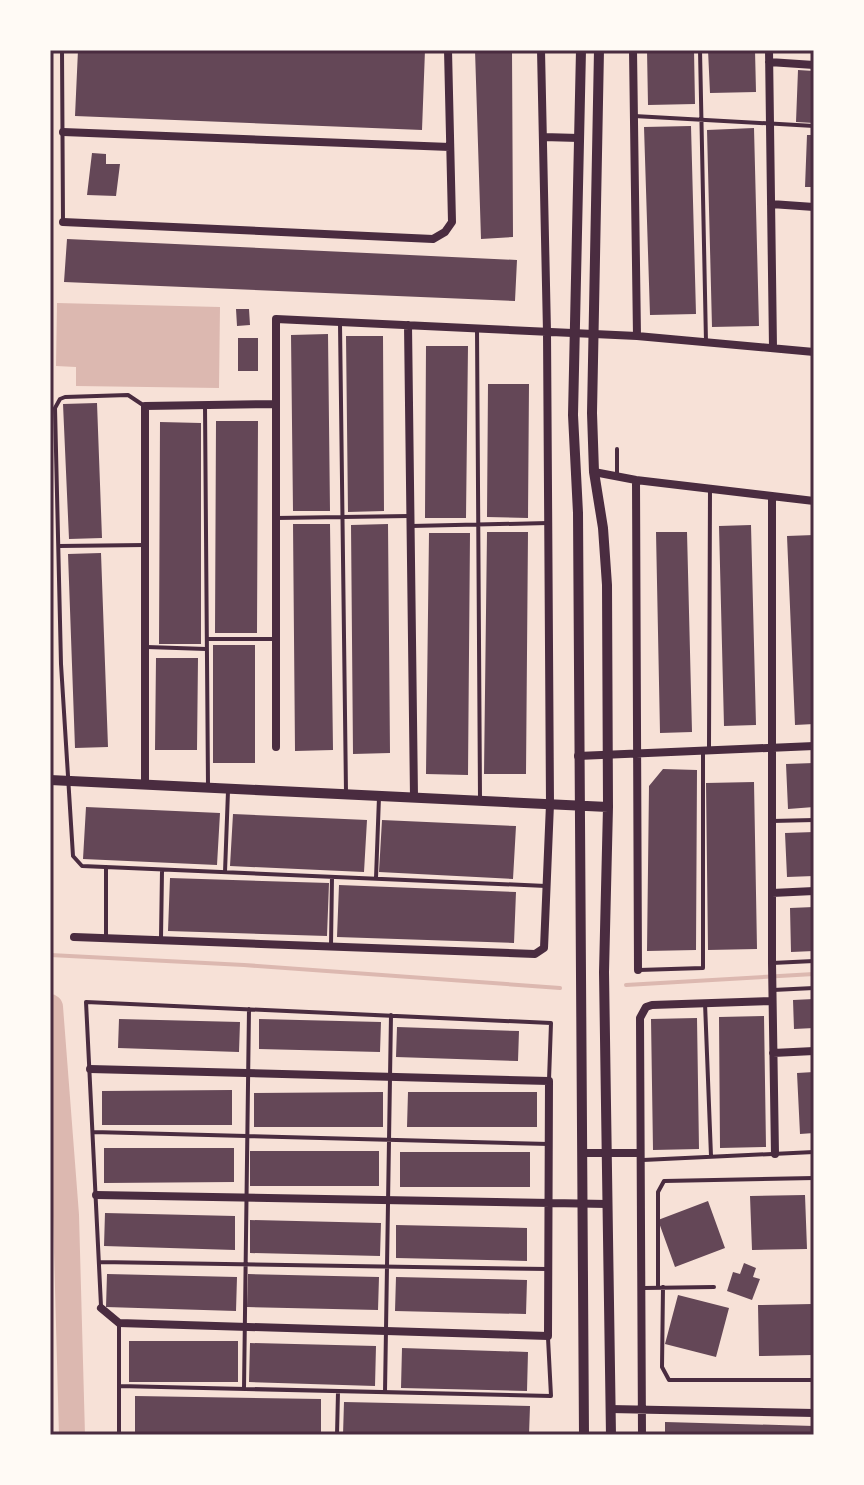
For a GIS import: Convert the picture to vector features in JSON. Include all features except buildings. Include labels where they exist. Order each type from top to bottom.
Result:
[{"type":"street","points":[[63,222],[433,239],[445,232],[452,222],[448,50]]},
{"type":"street","points":[[74,937],[541,952],[546,944],[550,804],[547,332],[541,50]]},
{"type":"street","points":[[581,50],[573,415],[578,513],[584,1435]]},
{"type":"street","points":[[599,50],[594,472],[603,528],[607,585],[608,807],[604,972],[611,1435]]},
{"type":"street","points":[[633,50],[637,336]]},
{"type":"street","points":[[769,50],[773,348]]},
{"type":"street","points":[[769,62],[814,65]]},
{"type":"street","points":[[63,132],[450,147]]},
{"type":"street","points":[[543,137],[579,138]]},
{"type":"street","points":[[771,204],[814,207]]},
{"type":"street","points":[[276,747],[276,319],[637,336],[814,352]]},
{"type":"street","points":[[408,325],[414,797]]},
{"type":"street","points":[[145,784],[145,406],[275,404]]},
{"type":"street","points":[[594,472],[617,478],[814,501]]},
{"type":"street","points":[[636,480],[638,970]]},
{"type":"street","points":[[772,496],[775,1154]]},
{"type":"street","points":[[578,756],[814,746]]},
{"type":"street","points":[[59,780],[608,807]]},
{"type":"street","points":[[772,893],[814,891]]},
{"type":"street","points":[[642,1435],[640,1025],[643,1012],[652,1005],[772,1001]]},
{"type":"street","points":[[773,1053],[814,1051]]},
{"type":"street","points":[[90,1069],[549,1081],[548,1336],[119,1323],[101,1308]]},
{"type":"street","points":[[582,1153],[640,1156]]},
{"type":"street","points":[[96,1195],[607,1204]]},
{"type":"street","points":[[610,1409],[814,1413]]},
{"type":"lane","points":[[62,50],[63,222]]},
{"type":"lane","points":[[700,50],[706,342]]},
{"type":"lane","points":[[634,116],[814,126]]},
{"type":"lane","points":[[340,322],[346,794]]},
{"type":"lane","points":[[477,329],[480,800]]},
{"type":"lane","points":[[145,406],[128,395],[60,399],[55,408],[61,664],[59,780],[73,856],[82,866],[547,886]]},
{"type":"lane","points":[[205,405],[208,787]]},
{"type":"lane","points":[[617,449],[617,478]]},
{"type":"lane","points":[[638,970],[703,968],[710,489]]},
{"type":"lane","points":[[275,518],[341,517],[478,525],[548,523]]},
{"type":"lane","points":[[58,546],[145,545]]},
{"type":"lane","points":[[207,639],[275,639]]},
{"type":"lane","points":[[145,646],[207,649]]},
{"type":"lane","points":[[225,872],[229,788]]},
{"type":"lane","points":[[376,878],[379,795]]},
{"type":"lane","points":[[772,821],[814,820]]},
{"type":"lane","points":[[106,867],[106,938]]},
{"type":"lane","points":[[161,940],[162,870]]},
{"type":"lane","points":[[331,947],[332,877]]},
{"type":"lane","points":[[772,966],[814,961]]},
{"type":"lane","points":[[772,988],[814,988]]},
{"type":"lane","points":[[101,1308],[86,1002],[551,1023],[549,1081]]},
{"type":"lane","points":[[705,1003],[711,1156]]},
{"type":"lane","points":[[244,1389],[249,1009]]},
{"type":"lane","points":[[385,1392],[391,1015]]},
{"type":"lane","points":[[93,1132],[549,1144]]},
{"type":"lane","points":[[640,1156],[814,1152]]},
{"type":"lane","points":[[814,1178],[664,1181],[658,1192],[662,1367],[669,1380],[814,1380]]},
{"type":"lane","points":[[99,1262],[548,1269]]},
{"type":"lane","points":[[641,1288],[714,1287]]},
{"type":"lane","points":[[119,1323],[119,1435]]},
{"type":"lane","points":[[119,1386],[551,1396],[548,1336]]},
{"type":"lane","points":[[337,1435],[338,1392]]},
{"type":"shaded area","points":[[57,303],[220,307],[219,388],[76,386],[76,367],[56,366]]},
{"type":"waterway","points":[[50,955],[244,965],[560,988]]},
{"type":"waterway","points":[[626,985],[814,974]]},
{"type":"waterway","points":[[50,1007],[66,1215],[72,1435]]}]
